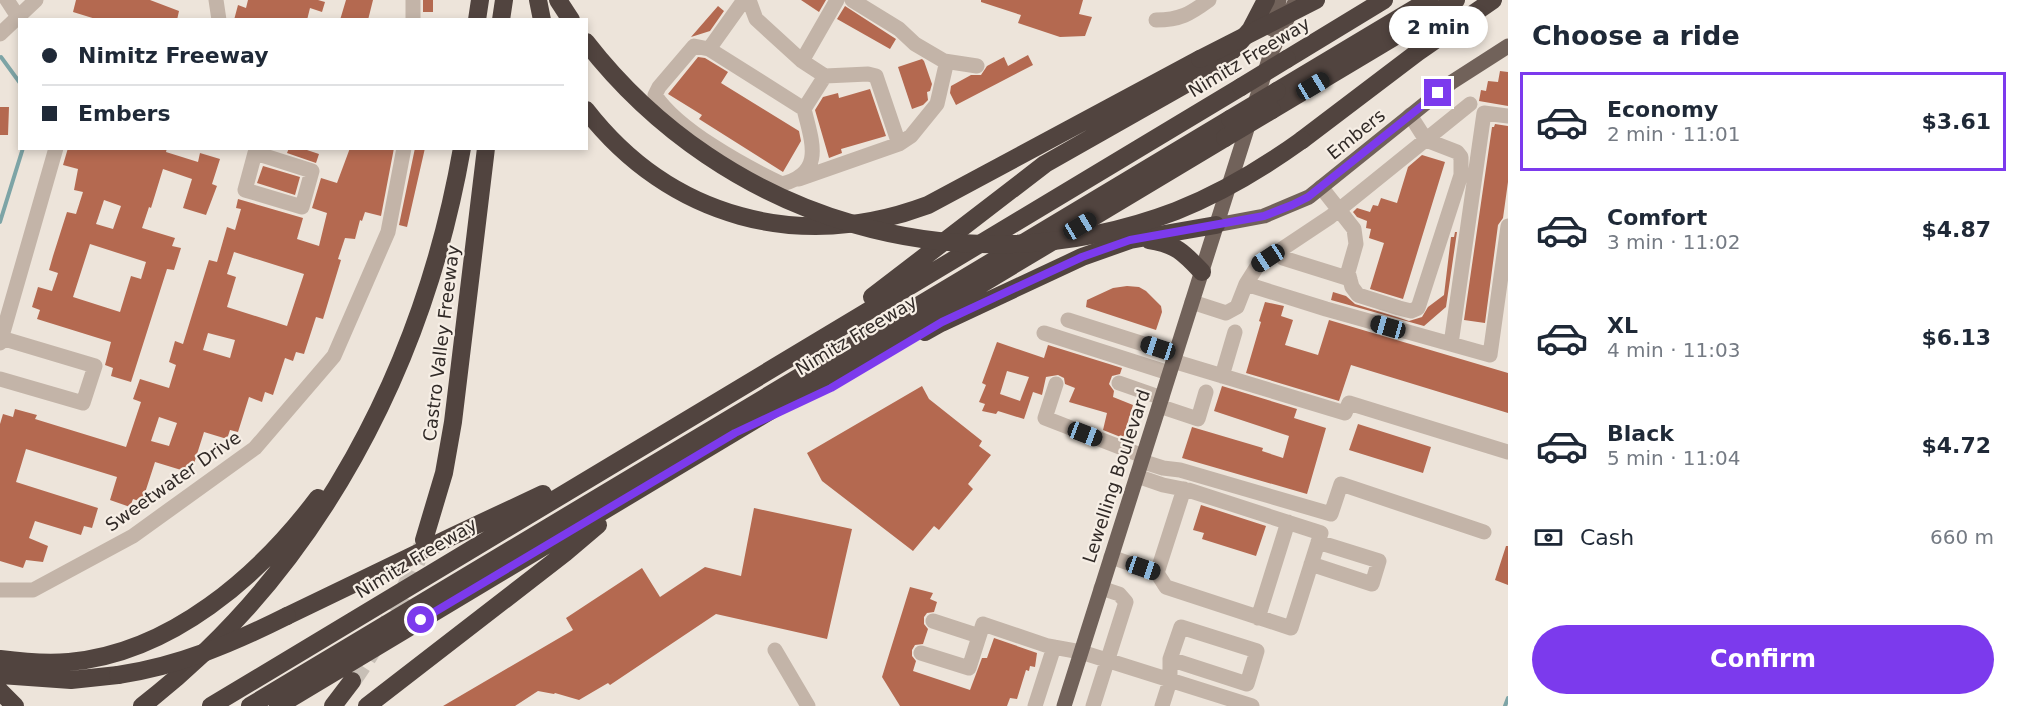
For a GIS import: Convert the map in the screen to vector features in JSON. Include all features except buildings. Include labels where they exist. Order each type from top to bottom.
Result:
[{"type":"highway","points":[[477,18],[480,0]]},
{"type":"highway","points":[[501,18],[504,0]]},
{"type":"highway","points":[[538,0],[542,18]]},
{"type":"highway","points":[[558,0],[569,18]]},
{"type":"highway","points":[[788,360],[925,258],[1045,164],[1202,75],[1233,50],[1253,27],[1266,0]]},
{"type":"highway","points":[[588,112],[611,139],[637,163],[659,179],[698,200],[750,219],[777,224],[831,226],[880,220],[928,205],[1200,59],[1316,0]]},
{"type":"highway","name":"Nimitz Freeway","points":[[211,706],[1241,87],[1279,56],[1384,0]]},
{"type":"highway","points":[[250,706],[1429,0]]},
{"type":"highway","name":"Nimitz Freeway","points":[[278,706],[1456,0]]},
{"type":"highway","points":[[588,44],[621,83],[658,119],[700,151],[743,179],[790,202],[839,220],[889,234],[967,244],[1019,244],[1071,238],[1122,228],[1175,211],[1220,191],[1263,167],[1302,140],[1418,52],[1493,0]]},
{"type":"highway","name":"Castro Valley Freeway","points":[[349,466],[387,394],[416,323],[444,233],[462,150]]},
{"type":"highway","name":"Castro Valley Freeway","points":[[424,540],[444,473],[453,422],[486,150]]},
{"type":"highway","points":[[735,433],[831,388],[942,322],[1082,257],[1130,240],[1216,225]]},
{"type":"highway","points":[[1144,239],[1166,242],[1182,251],[1202,272]]},
{"type":"highway","points":[[0,675],[71,680],[162,667],[199,656],[239,640],[453,536],[619,461]]},
{"type":"highway","points":[[0,659],[45,663],[83,660],[133,646],[174,628],[212,604],[242,579],[279,543],[321,493],[349,466]]},
{"type":"highway","points":[[142,706],[210,648],[264,590],[310,528],[349,466]]},
{"type":"highway","points":[[367,706],[574,545],[633,494]]},
{"type":"highway","points":[[333,706],[352,681]]},
{"type":"highway","points":[[0,691],[15,706]]},
{"type":"main road","name":"Lewelling Boulevard","points":[[1279,0],[1272,32],[1279,56]]},
{"type":"main road","name":"Lewelling Boulevard","points":[[1064,706],[1216,225],[1279,56],[1296,0]]},
{"type":"main road","name":"Embers","points":[[1216,225],[1264,216],[1308,197],[1452,82],[1508,46]]},
{"type":"street","points":[[20,18],[36,0]]},
{"type":"street","points":[[216,0],[219,18]]},
{"type":"street","points":[[413,0],[413,18]]},
{"type":"street","points":[[710,50],[744,0]]},
{"type":"street","points":[[749,0],[756,19],[802,61],[825,76],[868,74],[876,76],[899,144]]},
{"type":"street","points":[[802,61],[837,0]]},
{"type":"street","points":[[852,0],[944,62],[977,66]]},
{"type":"street","points":[[1156,20],[1171,20],[1186,16],[1209,0]]},
{"type":"street","points":[[7,3],[18,18]]},
{"type":"street","points":[[0,34],[18,20]]},
{"type":"street","points":[[796,180],[806,173],[814,149],[804,109],[710,50],[693,46],[659,87],[655,95],[662,106],[686,127],[749,168],[782,184],[796,180],[899,144],[911,136],[937,104],[945,74],[944,62]]},
{"type":"street","points":[[804,109],[825,76]]},
{"type":"street","points":[[1192,302],[1226,313],[1237,307],[1246,284],[1258,265],[1340,209],[1470,104]]},
{"type":"street","points":[[1451,344],[1484,113],[1508,116]]},
{"type":"street","points":[[1321,187],[1354,229],[1356,244],[1348,272],[1352,287],[1358,295],[1411,311],[1418,308],[1462,166],[1461,157],[1457,152],[1426,140],[1410,115]]},
{"type":"street","points":[[0,380],[83,403],[95,366],[1,341],[56,150]]},
{"type":"street","name":"Sweetwater Drive","points":[[0,590],[33,590],[133,536],[255,448],[334,356],[388,232],[404,150]]},
{"type":"street","points":[[249,151],[312,171],[302,207],[245,190],[249,151]]},
{"type":"street","points":[[1246,284],[1490,355],[1508,226]]},
{"type":"street","points":[[1278,252],[1283,258],[1350,279]]},
{"type":"street","points":[[1068,320],[1173,363]]},
{"type":"street","points":[[1222,376],[1235,332]]},
{"type":"street","points":[[1044,333],[1222,376],[1345,413],[1349,403],[1508,452]]},
{"type":"street","points":[[1119,383],[1198,418],[1206,392]]},
{"type":"street","points":[[1056,384],[1045,418],[1184,489],[1321,533],[1291,628],[1166,587],[1156,573],[1111,557]]},
{"type":"street","points":[[1140,465],[1180,470],[1331,514],[1341,484],[1484,532]]},
{"type":"street","points":[[1156,573],[1184,489]]},
{"type":"street","points":[[1258,618],[1288,522]]},
{"type":"street","points":[[1311,564],[1372,584],[1376,573],[1379,561],[1318,542]]},
{"type":"street","points":[[1093,706],[1126,602],[1119,594],[1101,588]]},
{"type":"street","points":[[933,621],[979,636]]},
{"type":"street","points":[[921,653],[969,668],[983,624],[1252,706]]},
{"type":"street","points":[[1162,706],[1170,681],[1170,659],[1181,627],[1257,651],[1247,684],[1170,659]]},
{"type":"street","points":[[1035,706],[1054,647]]},
{"type":"street","points":[[775,650],[808,706]]},
{"type":"waterway","points":[[1,57],[18,80]]},
{"type":"waterway","points":[[0,222],[22,150]]},
{"type":"waterway","points":[[1505,706],[1508,698]]},
{"type":"tunnel","points":[[352,681],[393,614],[424,541]]},
{"type":"route","points":[[421,620],[735,433],[831,388],[942,322],[1082,257],[1130,240],[1264,216],[1308,197],[1438,93]]}]
